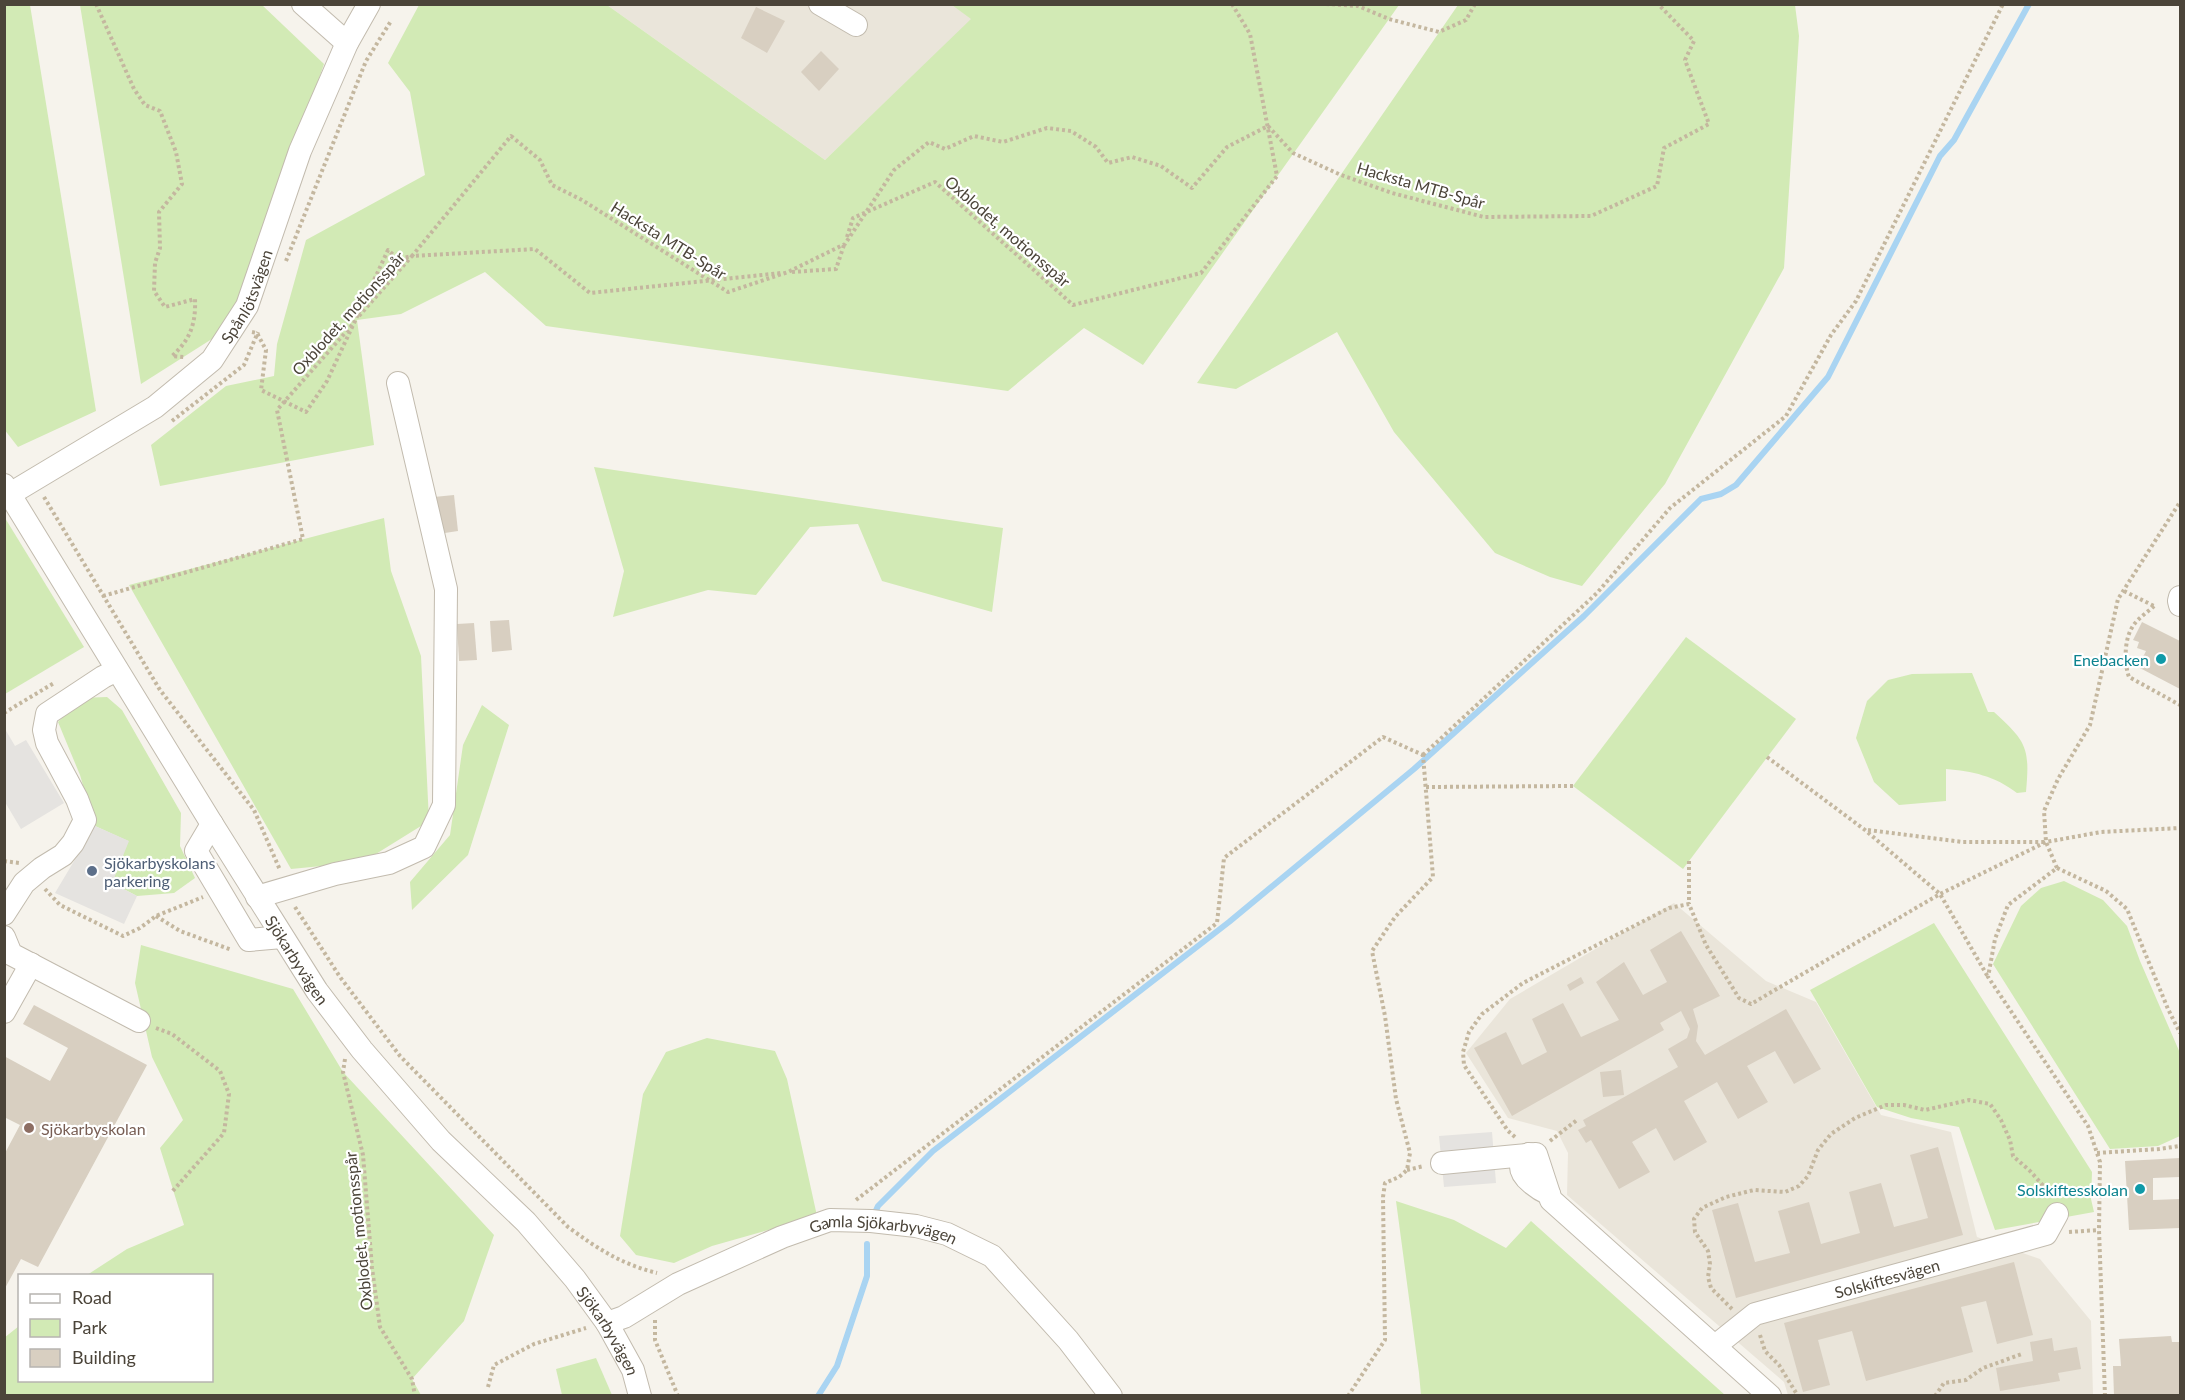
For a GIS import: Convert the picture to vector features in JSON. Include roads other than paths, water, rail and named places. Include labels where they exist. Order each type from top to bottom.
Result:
[{"type":"street","points":[[303,4],[347,43]]},
{"type":"street","name":"Spånlötsvägen","points":[[7,490],[32,480],[155,407],[212,360],[247,306],[300,151],[347,43],[369,4]]},
{"type":"street","points":[[820,4],[856,24]]},
{"type":"street","points":[[257,897],[335,874],[389,863],[424,847],[444,805],[446,589],[399,383]]},
{"type":"street","name":"Sjökarbyvägen","points":[[7,490],[317,991],[362,1050],[441,1141],[526,1222],[575,1279],[607,1323],[633,1370],[640,1395]]},
{"type":"street","points":[[4,914],[24,883],[63,855],[73,843],[85,820],[77,799],[47,742],[44,730],[47,714],[117,670]]},
{"type":"street","points":[[212,824],[196,851],[249,940],[282,937]]},
{"type":"street","points":[[4,937],[11,954],[139,1021]]},
{"type":"street","points":[[4,1012],[31,964]]},
{"type":"street","points":[[1442,1163],[1534,1156],[1551,1200],[1770,1395]]},
{"type":"street","name":"Solskiftesvägen","points":[[1715,1346],[1755,1314],[2046,1234],[2056,1214]]},
{"type":"street","name":"Gamla Sjökarbyvägen","points":[[607,1323],[624,1317],[678,1284],[782,1238],[830,1220],[871,1221],[916,1226],[947,1234],[992,1256],[1068,1340],[1112,1395]]},
{"type":"waterway","points":[[874,1215],[878,1206],[933,1151],[1229,922],[1414,769],[1584,616],[1701,499],[1721,494],[1736,485],[1828,377],[1940,156],[1954,140],[2029,4]]},
{"type":"waterway","points":[[818,1396],[837,1366],[867,1276],[867,1244]]},
{"type":"place","name":"Enebacken","points":[[2161,659]]},
{"type":"place","name":"Sjökarbyskolans parkering","points":[[92,871]]},
{"type":"place","name":"Sjökarbyskolan","points":[[29,1128]]},
{"type":"place","name":"Solskiftesskolan","points":[[2140,1189]]}]
